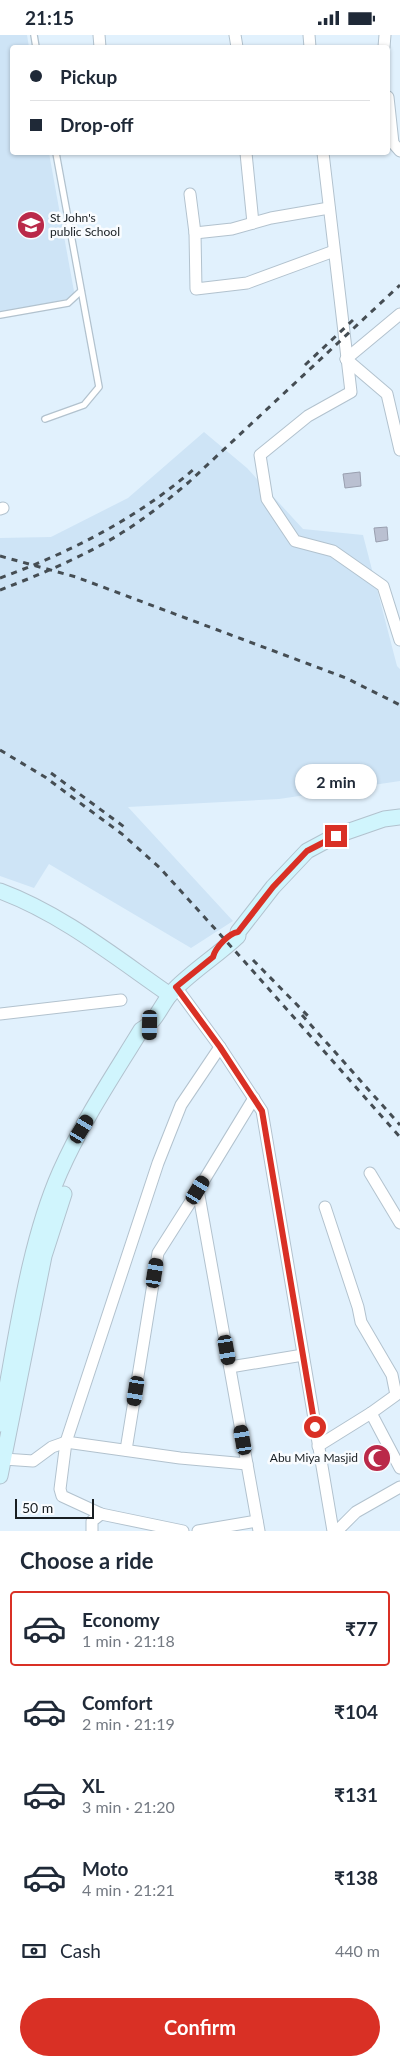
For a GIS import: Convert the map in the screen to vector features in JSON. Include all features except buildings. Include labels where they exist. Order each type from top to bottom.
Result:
[{"type":"main road","points":[[0,1476],[4,1459],[10,1400],[23,1339],[44,1256],[68,1181],[90,1134],[150,1036],[150,1025],[173,991],[238,936],[238,932],[273,887],[307,851],[336,836],[384,819],[400,817]]},
{"type":"main road","points":[[0,891],[25,900],[73,927],[173,991]]},
{"type":"main road","points":[[0,1423],[10,1400]]},
{"type":"street","points":[[390,115],[393,143],[400,151]]},
{"type":"street","points":[[246,155],[253,223]]},
{"type":"street","points":[[323,155],[351,392],[308,416],[260,455],[266,499],[295,541],[333,551],[383,586],[400,640]]},
{"type":"street","points":[[190,194],[195,233],[196,289],[247,283],[334,251]]},
{"type":"street","points":[[195,233],[232,229],[271,218],[329,208]]},
{"type":"street","points":[[346,359],[400,313]]},
{"type":"street","points":[[346,359],[387,393],[400,450]]},
{"type":"street","points":[[173,991],[220,1047],[262,1111],[333,1531]]},
{"type":"street","points":[[0,1014],[121,1000]]},
{"type":"street","points":[[183,1531],[95,1522],[62,1496],[60,1489],[66,1442],[158,1163],[181,1105],[220,1047]]},
{"type":"street","points":[[126,1450],[158,1253],[254,1099]]},
{"type":"street","points":[[370,1173],[400,1223]]},
{"type":"street","points":[[198,1190],[258,1526],[200,1531]]},
{"type":"street","points":[[318,1445],[371,1413],[396,1395],[392,1375],[361,1322],[358,1307],[325,1207]]},
{"type":"street","points":[[230,1367],[303,1355]]},
{"type":"street","points":[[371,1413],[400,1468]]},
{"type":"street","points":[[4,1459],[37,1460],[52,1447],[66,1442],[247,1465]]},
{"type":"street","points":[[337,1531],[356,1512],[400,1487]]},
{"type":"street","points":[[83,1531],[95,1522]]},
{"type":"lane","points":[[45,419],[84,405],[99,387],[56,155]]},
{"type":"lane","points":[[0,315],[68,303],[81,291]]},
{"type":"shaded area","name":"St John's public School","points":[[0,35],[27,35],[29,45],[10,45],[10,155],[49,155],[75,297],[0,314]]},
{"type":"shaded area","points":[[204,432],[247,468],[303,529],[363,535],[397,666],[400,669],[400,781],[279,799],[128,807],[233,921],[191,948],[49,864],[34,888],[0,876],[0,538],[51,537],[128,498]]},
{"type":"railway","points":[[0,590],[84,554],[131,527],[154,511],[189,482],[400,285]]},
{"type":"railway","points":[[305,365],[353,320]]},
{"type":"railway","points":[[0,578],[52,557],[102,532],[150,503],[194,469]]},
{"type":"railway","points":[[0,556],[76,577],[346,678],[400,705]]},
{"type":"railway","points":[[0,750],[45,777],[122,834],[160,868],[400,1137]]},
{"type":"railway","points":[[51,773],[127,829]]},
{"type":"railway","points":[[253,960],[309,1017]]},
{"type":"railway","points":[[302,1015],[400,1125]]},
{"type":"place","name":"St John's public School","points":[[31,225]]},
{"type":"place","name":"Abu Miya Masjid","points":[[377,1458]]},
{"type":"route","points":[[315,1427],[262,1111],[220,1047],[176,987],[213,957],[214,951],[234,933],[238,932],[273,887],[307,851],[336,836]]}]
